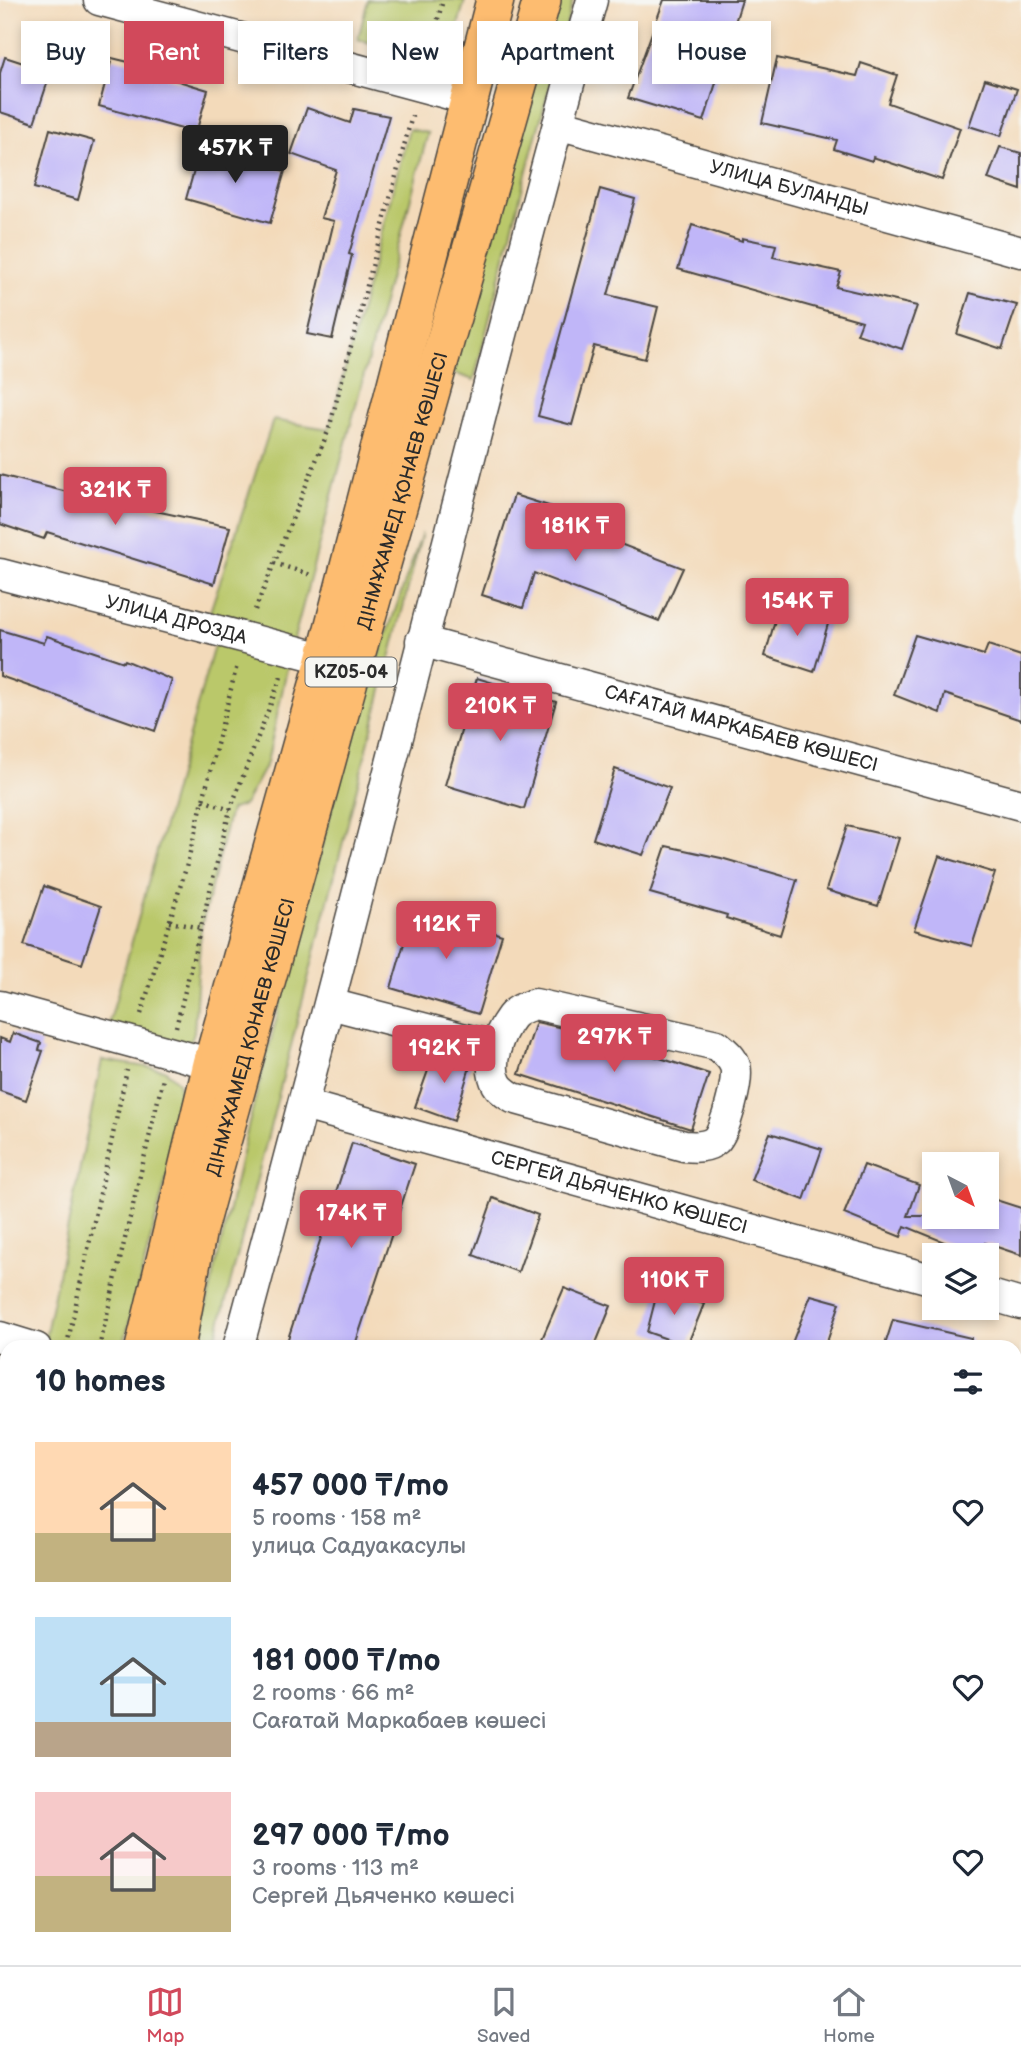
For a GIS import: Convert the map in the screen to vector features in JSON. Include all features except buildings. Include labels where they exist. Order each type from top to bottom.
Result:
[{"type":"main road","name":"ДІНМҰХАМЕД ҚОНАЕВ КӨШЕСІ","points":[[177,1340],[198,1229],[339,663],[468,99],[495,0]]},
{"type":"main road","name":"ДІНМҰХАМЕД ҚОНАЕВ КӨШЕСІ","points":[[146,1340],[212,1064],[339,663],[542,0]]},
{"type":"street","points":[[99,0],[468,99]]},
{"type":"street","points":[[241,1340],[330,1004],[421,641],[593,0]]},
{"type":"street","name":"УЛИЦА БУЛАНДЫ","points":[[558,124],[1021,251]]},
{"type":"street","name":"УЛИЦА ДРОЗДА","points":[[0,574],[339,663]]},
{"type":"street","name":"САҒАТАЙ МАРКАБАЕВ КӨШЕСІ","points":[[421,641],[1021,805]]},
{"type":"street","points":[[330,1004],[496,1047]]},
{"type":"street","points":[[535,1004],[717,1045],[736,1067],[737,1080],[722,1130],[715,1141],[697,1148],[513,1098],[496,1083],[493,1073],[496,1047],[512,1016],[522,1007],[535,1004]]},
{"type":"street","points":[[0,1006],[212,1064]]},
{"type":"street","name":"СЕРГЕЙ ДЬЯЧЕНКО КӨШЕСІ","points":[[304,1105],[922,1277]]},
{"type":"street","points":[[999,1298],[1021,1304]]},
{"type":"path","points":[[68,1340],[133,1042],[203,800],[244,638],[329,429],[443,0]]},
{"type":"path","points":[[274,563],[311,575]]},
{"type":"path","points":[[203,800],[230,810]]},
{"type":"path","points":[[169,922],[201,928]]},
{"type":"green space","points":[[368,0],[465,0],[459,21],[367,21],[367,42],[358,39]]},
{"type":"green space","points":[[557,0],[573,0],[567,21],[551,21]]},
{"type":"green space","points":[[534,84],[550,84],[474,380],[453,373]]},
{"type":"green space","points":[[409,129],[428,133],[291,650],[267,763],[244,805],[230,810],[201,928],[194,1032],[185,1057],[106,1035],[218,631],[205,627],[273,420],[329,429]]},
{"type":"green space","points":[[422,533],[216,1340],[199,1340],[249,1123],[348,746]]},
{"type":"green space","points":[[102,1060],[165,1070],[178,1082],[184,1109],[125,1340],[45,1340]]}]
